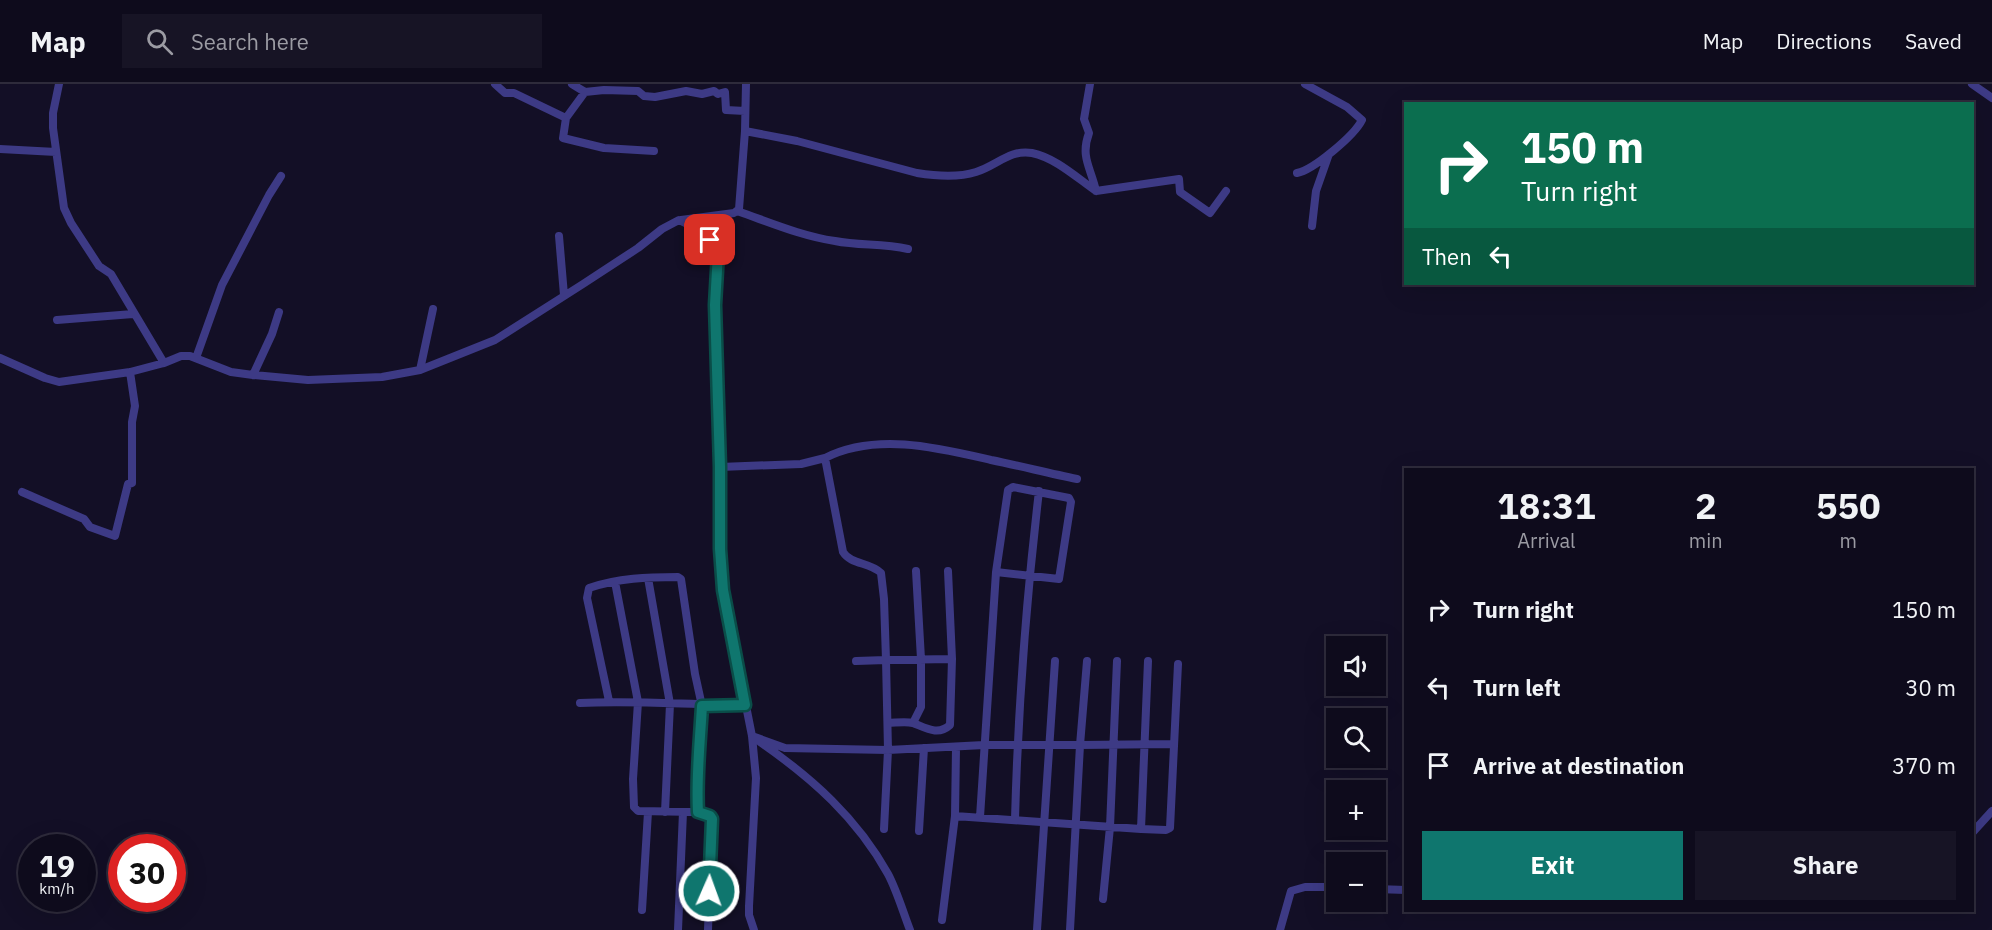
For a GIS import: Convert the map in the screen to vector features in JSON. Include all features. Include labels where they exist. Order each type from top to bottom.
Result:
[{"type":"street","points":[[59,84],[53,113],[64,208],[70,223],[99,266],[111,274],[164,363]]},
{"type":"street","points":[[495,84],[505,93],[514,93],[566,118]]},
{"type":"street","points":[[572,84],[585,92],[638,91],[644,96],[656,97],[686,91],[702,94],[714,91],[718,94],[725,92],[726,110],[745,111]]},
{"type":"street","points":[[737,211],[740,207],[746,84]]},
{"type":"street","points":[[1090,84],[1084,119],[1089,133],[1084,146],[1084,154],[1092,172],[1096,191]]},
{"type":"street","points":[[1297,173],[1313,167],[1329,154],[1355,131],[1362,120],[1347,106],[1305,84]]},
{"type":"street","points":[[1972,84],[1992,98]]},
{"type":"street","points":[[585,92],[566,118],[563,138],[604,148],[654,151]]},
{"type":"street","points":[[745,131],[797,141],[933,176],[961,176],[974,173],[990,167],[1006,155],[1032,153],[1054,162],[1096,191],[1179,179],[1180,192],[1210,213],[1226,191]]},
{"type":"street","points":[[0,148],[56,152]]},
{"type":"street","points":[[1312,226],[1316,191],[1329,154]]},
{"type":"street","points":[[195,358],[222,285],[281,176]]},
{"type":"street","points":[[0,358],[59,382],[130,372],[181,356],[195,358],[231,372],[253,375],[308,380],[382,377],[420,370],[495,340],[583,285],[662,229],[679,220],[737,211],[794,231],[834,241],[889,244],[908,249]]},
{"type":"street","points":[[679,220],[697,229],[710,240],[718,253],[715,305],[720,549],[723,590],[752,736],[756,778],[749,906],[749,915],[754,930]]},
{"type":"street","points":[[559,236],[564,295]]},
{"type":"street","points":[[420,370],[433,309]]},
{"type":"street","points":[[253,375],[272,334],[279,312]]},
{"type":"street","points":[[57,320],[133,314]]},
{"type":"street","points":[[22,492],[84,519],[90,527],[115,536],[128,484],[132,483],[132,422],[135,406],[130,372]]},
{"type":"street","points":[[720,467],[801,464],[871,445],[907,444],[944,449],[1077,479]]},
{"type":"street","points":[[825,458],[843,552],[849,559],[873,567],[881,573],[888,723],[884,829]]},
{"type":"street","points":[[980,817],[996,572],[1008,488],[1066,496],[1071,502],[1059,579],[996,572]]},
{"type":"street","points":[[1015,819],[1017,745],[1029,576],[1039,491]]},
{"type":"street","points":[[913,723],[921,707],[916,571]]},
{"type":"street","points":[[888,723],[913,723],[930,731],[946,729],[950,725],[952,659],[948,571]]},
{"type":"street","points":[[609,701],[587,591],[589,588],[615,582],[678,577],[683,582],[695,674],[702,706],[697,780],[698,812]]},
{"type":"street","points":[[648,578],[670,704],[665,812]]},
{"type":"street","points":[[615,582],[638,702],[633,779],[634,807],[638,811],[648,812],[698,812],[712,819],[708,930]]},
{"type":"street","points":[[856,661],[952,659]]},
{"type":"street","points":[[1037,930],[1055,661]]},
{"type":"street","points":[[1070,930],[1087,661]]},
{"type":"street","points":[[1103,899],[1110,827],[1117,661]]},
{"type":"street","points":[[1141,829],[1148,661]]},
{"type":"street","points":[[956,816],[1166,830],[1172,824],[1178,664]]},
{"type":"street","points":[[580,703],[609,701],[702,706],[745,705]]},
{"type":"street","points":[[752,736],[785,747],[888,750],[984,745],[1174,744]]},
{"type":"street","points":[[752,736],[797,767],[836,802],[852,821],[889,876],[910,930]]},
{"type":"street","points":[[919,831],[924,748]]},
{"type":"street","points":[[942,920],[956,816],[956,748]]},
{"type":"street","points":[[1974,831],[1992,811]]},
{"type":"street","points":[[642,910],[648,812]]},
{"type":"street","points":[[678,930],[682,812]]},
{"type":"street","points":[[1280,930],[1290,891],[1305,887],[1326,887]]},
{"type":"street","points":[[1386,889],[1404,890]]},
{"type":"route","points":[[709,891],[712,819],[698,812],[697,780],[702,706],[745,705],[723,590],[720,549],[715,305],[718,253],[710,240]]}]
